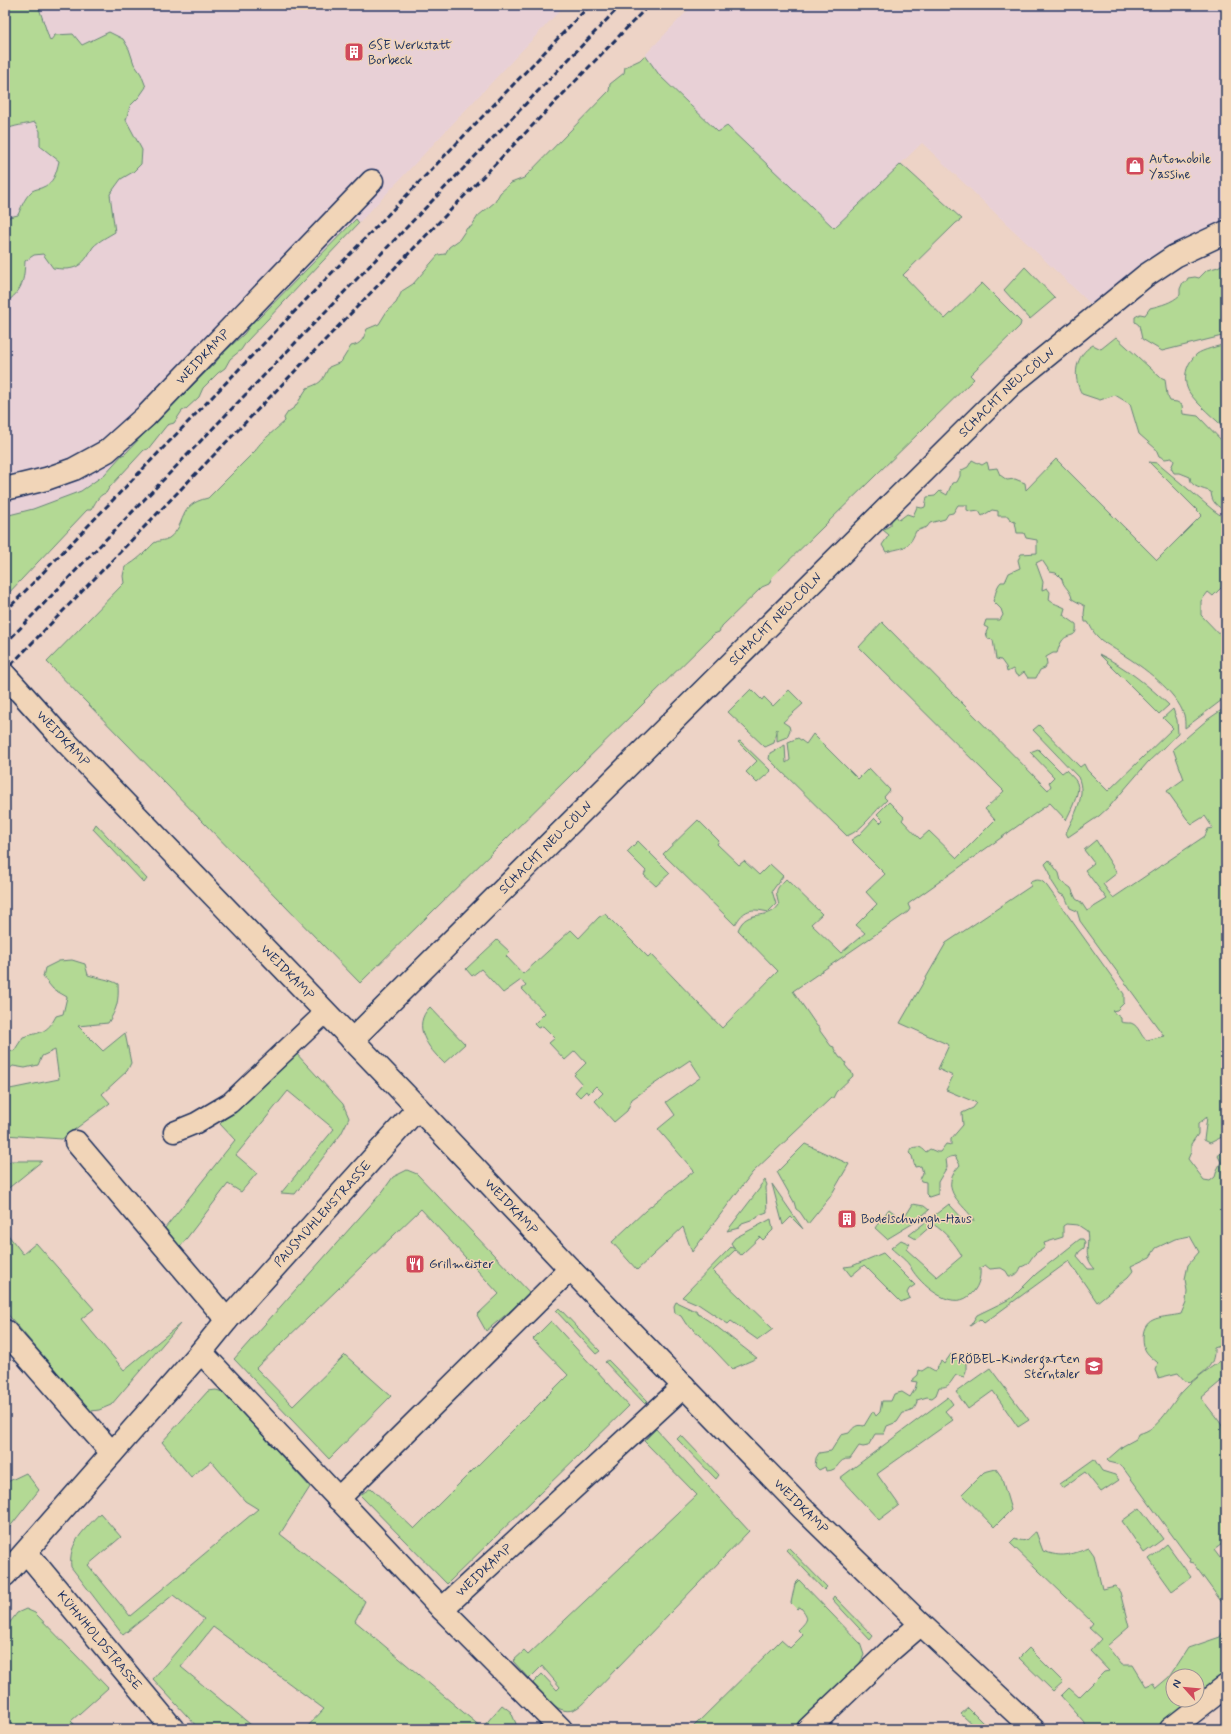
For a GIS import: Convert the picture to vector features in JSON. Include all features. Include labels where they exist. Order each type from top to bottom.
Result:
[{"type":"street","name":"WEIDKAMP","points":[[5,489],[46,479],[74,469],[107,451],[146,416],[372,181]]},
{"type":"street","name":"SCHACHT NEU-CÖLN","points":[[352,1040],[1012,384],[1144,276],[1175,256],[1226,232]]},
{"type":"street","name":"WEIDKAMP","points":[[5,675],[61,737],[418,1108],[570,1269],[802,1508],[921,1624],[1034,1729]]},
{"type":"street","name":"PAUSMÜHLENSTRASSE","points":[[5,1575],[201,1352],[227,1320],[418,1108]]},
{"type":"street","points":[[76,1142],[227,1320]]},
{"type":"street","points":[[338,1499],[570,1269]]},
{"type":"street","points":[[5,1331],[112,1453]]},
{"type":"street","points":[[201,1352],[442,1609],[561,1729]]},
{"type":"street","name":"WEIDKAMP","points":[[442,1609],[684,1386]]},
{"type":"street","name":"KÜHNHOLDSTRASSE","points":[[26,1552],[173,1729]]},
{"type":"street","points":[[808,1729],[891,1650],[921,1624]]},
{"type":"street","points":[[1171,1729],[1226,1686]]},
{"type":"lane","points":[[174,1132],[196,1123],[230,1103],[325,1012]]},
{"type":"shaded area","points":[[5,5],[565,5],[5,597]]},
{"type":"shaded area","points":[[693,5],[1226,5],[1226,232],[1099,312],[922,143],[834,229],[727,126],[718,133],[660,76],[645,55]]},
{"type":"green space","points":[[5,5],[38,5],[50,41],[55,35],[73,34],[82,45],[109,32],[123,39],[146,87],[130,106],[126,120],[142,150],[141,164],[133,172],[121,179],[110,194],[115,232],[101,240],[93,247],[84,261],[76,267],[68,269],[53,268],[43,254],[34,255],[25,261],[23,279],[16,294],[5,303],[5,218],[18,215],[24,201],[31,192],[49,184],[52,181],[59,161],[40,146],[40,131],[35,122],[5,130]]},
{"type":"green space","points":[[645,55],[660,76],[718,132],[727,126],[834,228],[901,164],[962,219],[956,223],[903,275],[945,319],[982,283],[1021,322],[1020,326],[970,375],[974,379],[772,577],[769,584],[762,587],[722,626],[719,632],[714,634],[360,983],[47,662],[124,583],[123,576],[125,567],[137,559],[154,543],[167,539],[175,533],[191,505],[208,498],[264,440],[285,421],[284,418],[288,412],[295,407],[307,388],[321,381],[329,367],[341,362],[351,346],[358,344],[362,340],[367,329],[379,324],[387,311],[396,303],[402,291],[413,284],[438,255],[445,254],[449,247],[459,240],[467,228],[471,227],[478,216],[495,202],[500,193],[511,183],[524,178],[609,91],[610,84],[624,73],[625,67],[640,60]]},
{"type":"green space","points":[[356,219],[359,223],[247,341],[241,350],[230,359],[225,368],[203,388],[199,397],[182,411],[174,423],[167,425],[148,449],[144,450],[106,493],[99,498],[91,510],[87,510],[5,597],[5,516],[33,509],[81,491],[104,475],[122,455],[125,454],[216,362],[222,354],[244,334],[255,319],[257,320]]},
{"type":"green space","points":[[1224,263],[1226,264],[1226,335],[1162,351],[1142,339],[1139,325],[1135,322],[1135,317],[1140,314],[1145,315],[1150,308],[1177,298],[1180,295],[1180,289],[1183,282],[1186,282],[1188,278],[1199,278],[1207,270],[1218,267]]},
{"type":"green space","points":[[1025,267],[1055,298],[1030,319],[1004,290]]},
{"type":"green space","points":[[1116,337],[1160,377],[1165,379],[1167,395],[1170,401],[1177,402],[1182,405],[1183,414],[1198,416],[1226,445],[1226,512],[1214,502],[1211,492],[1195,486],[1190,477],[1180,473],[1174,473],[1171,468],[1174,461],[1172,458],[1165,459],[1159,456],[1156,449],[1139,434],[1130,404],[1115,395],[1100,400],[1082,394],[1076,374],[1082,354],[1093,345],[1101,349]]},
{"type":"green space","points":[[1226,344],[1226,429],[1196,401],[1189,392],[1186,382],[1186,372],[1190,362],[1197,354]]},
{"type":"green space","points":[[1056,459],[1157,560],[1202,515],[1149,462],[1157,463],[1213,510],[1226,518],[1226,583],[1213,596],[1208,592],[1201,601],[1201,615],[1226,641],[1226,697],[1185,728],[1184,715],[1174,697],[1149,673],[1099,639],[1088,622],[1085,622],[1085,606],[1072,599],[1062,579],[1056,573],[1050,572],[1042,560],[1036,563],[1043,582],[1042,590],[1047,588],[1050,592],[1049,600],[1052,603],[1065,608],[1063,615],[1076,624],[1076,632],[1064,638],[1057,653],[1053,653],[1046,657],[1047,664],[1045,668],[1040,670],[1036,678],[1028,678],[1024,672],[1019,676],[1016,675],[1013,669],[1007,672],[1006,667],[1001,660],[996,659],[993,640],[988,639],[986,633],[988,628],[984,626],[986,620],[1000,620],[1003,615],[1001,609],[993,601],[997,588],[1001,582],[1005,582],[1009,573],[1020,568],[1018,560],[1021,554],[1037,553],[1037,540],[1026,538],[1024,533],[1017,533],[1015,522],[1010,520],[1008,516],[998,516],[998,511],[992,510],[982,516],[979,511],[972,512],[967,510],[967,505],[958,505],[953,513],[948,514],[945,519],[930,523],[927,527],[916,531],[908,545],[905,547],[886,552],[882,545],[889,535],[883,530],[891,525],[891,518],[896,516],[899,520],[907,514],[913,516],[917,507],[925,507],[927,497],[935,496],[940,491],[947,495],[952,483],[957,482],[960,476],[960,471],[968,467],[972,460],[982,465],[987,462],[989,469],[997,468],[1000,475],[1007,480],[1015,479],[1025,483],[1026,490]]},
{"type":"green space","points":[[882,622],[1048,790],[1051,786],[1049,782],[1054,777],[1030,752],[1038,749],[1062,773],[1066,770],[1075,779],[1078,787],[1074,802],[1066,820],[1050,803],[908,904],[910,909],[908,912],[793,991],[831,1046],[834,1047],[840,1058],[842,1058],[846,1063],[845,1065],[851,1071],[853,1076],[836,1092],[833,1098],[831,1098],[752,1173],[692,1252],[683,1227],[637,1270],[612,1242],[646,1210],[694,1171],[658,1129],[675,1115],[666,1102],[701,1077],[690,1060],[632,1099],[627,1111],[614,1122],[595,1101],[603,1093],[596,1086],[588,1094],[586,1091],[580,1097],[575,1092],[582,1084],[574,1075],[586,1063],[575,1051],[565,1060],[549,1043],[555,1038],[543,1026],[538,1028],[534,1024],[545,1013],[522,989],[526,986],[521,980],[503,993],[481,969],[472,976],[466,969],[497,940],[510,952],[506,956],[523,974],[571,930],[579,938],[599,917],[605,914],[648,957],[651,954],[722,1028],[778,971],[738,930],[742,923],[747,919],[752,916],[769,913],[779,905],[777,890],[786,879],[822,914],[811,924],[841,953],[865,933],[856,925],[877,904],[866,892],[885,874],[851,840],[859,835],[875,818],[880,823],[883,820],[877,814],[889,802],[904,817],[902,820],[920,839],[929,831],[957,858],[995,820],[985,809],[1004,791],[859,647]]},
{"type":"green space","points":[[1099,654],[1136,677],[1169,705],[1159,714]]},
{"type":"green space","points":[[751,689],[762,700],[764,697],[773,706],[789,690],[803,704],[783,722],[789,726],[790,730],[787,737],[777,741],[777,729],[774,743],[765,747],[728,712]]},
{"type":"green space","points":[[1226,707],[1226,1135],[1210,1143],[1204,1140],[1207,1117],[1198,1124],[1198,1134],[1191,1144],[1191,1152],[1188,1159],[1204,1180],[1210,1181],[1215,1177],[1221,1162],[1218,1156],[1226,1145],[1226,1346],[1223,1345],[1214,1348],[1213,1360],[1211,1364],[1191,1382],[1185,1381],[1178,1373],[1158,1378],[1155,1370],[1158,1363],[1145,1350],[1143,1343],[1144,1331],[1151,1321],[1162,1317],[1181,1314],[1186,1302],[1187,1291],[1185,1279],[1188,1265],[1199,1252],[1190,1236],[1175,1239],[1156,1248],[1150,1257],[1131,1266],[1133,1271],[1128,1277],[1097,1302],[1069,1261],[984,1323],[980,1319],[970,1326],[977,1315],[1012,1298],[1036,1274],[1080,1239],[1083,1239],[1085,1242],[1084,1248],[1077,1256],[1088,1269],[1095,1269],[1089,1260],[1087,1252],[1087,1231],[1078,1225],[1066,1224],[1063,1226],[1063,1237],[1044,1243],[1045,1246],[1043,1249],[1035,1254],[1028,1263],[1021,1267],[1018,1273],[1013,1276],[1009,1276],[1006,1271],[1001,1268],[990,1269],[985,1265],[980,1268],[980,1276],[975,1290],[969,1296],[961,1300],[953,1300],[936,1294],[921,1281],[907,1263],[891,1248],[901,1240],[910,1244],[906,1249],[937,1277],[962,1256],[953,1242],[946,1234],[933,1224],[916,1239],[909,1235],[949,1204],[965,1221],[974,1221],[957,1199],[951,1187],[951,1180],[960,1165],[955,1156],[946,1159],[947,1167],[938,1182],[938,1194],[929,1197],[926,1194],[926,1182],[921,1181],[920,1179],[923,1173],[921,1166],[915,1167],[912,1156],[909,1153],[912,1148],[916,1147],[921,1148],[926,1152],[930,1149],[940,1152],[946,1144],[951,1145],[951,1139],[963,1125],[962,1113],[973,1108],[977,1103],[946,1090],[953,1076],[938,1069],[949,1045],[900,1023],[946,943],[1031,886],[1030,882],[1037,880],[1043,882],[1047,886],[1124,994],[1124,1003],[1117,1010],[1112,1011],[1121,1018],[1121,1022],[1134,1024],[1147,1040],[1164,1036],[1080,921],[1077,911],[1070,908],[1065,896],[1060,894],[1051,880],[1050,873],[1045,864],[1049,860],[1059,873],[1061,881],[1071,888],[1076,899],[1081,902],[1087,911],[1107,899],[1085,870],[1094,863],[1084,850],[1096,840],[1117,873],[1103,884],[1113,898],[1205,836],[1208,829],[1213,828],[1205,816],[1192,824],[1167,791],[1184,779],[1173,749],[1207,720]]},
{"type":"green space","points":[[1173,709],[1177,720],[1178,734],[1148,762],[1110,806],[1099,816],[1068,837],[1066,833],[1076,812],[1080,798],[1081,791],[1078,777],[1033,730],[1039,725],[1080,767],[1084,764],[1087,770],[1108,791],[1173,728],[1163,718]]},
{"type":"green space","points":[[813,734],[858,779],[869,768],[890,790],[884,797],[887,800],[863,825],[847,836],[769,759],[770,753],[785,745],[786,763],[790,760],[788,742],[798,738],[806,744]]},
{"type":"green space","points":[[740,741],[771,771],[757,783],[746,772],[757,761],[738,742]]},
{"type":"green space","points":[[698,820],[719,841],[717,844],[739,865],[744,861],[759,875],[770,864],[783,876],[772,891],[776,904],[768,912],[757,910],[748,911],[738,920],[735,925],[663,854]]},
{"type":"green space","points":[[96,824],[147,879],[144,883],[93,829]]},
{"type":"green space","points":[[638,841],[670,873],[656,886],[644,875],[646,871],[627,852]]},
{"type":"green space","points":[[72,960],[85,964],[88,975],[118,984],[117,1005],[108,1023],[78,1026],[103,1051],[125,1033],[131,1063],[127,1071],[102,1094],[110,1103],[62,1139],[5,1135],[5,1090],[59,1079],[55,1050],[42,1056],[38,1065],[25,1068],[13,1066],[5,1072],[5,1049],[14,1051],[23,1037],[39,1033],[46,1029],[53,1022],[56,1016],[63,1014],[67,997],[53,989],[43,977],[45,968],[59,961]]},
{"type":"green space","points":[[430,1007],[465,1044],[444,1063],[432,1051],[422,1029],[424,1014]]},
{"type":"green space","points":[[294,1051],[343,1104],[349,1118],[341,1134],[295,1194],[281,1193],[334,1129],[288,1091],[236,1155],[257,1173],[241,1192],[228,1184],[180,1247],[165,1228],[235,1140],[220,1124]]},
{"type":"green space","points":[[805,1144],[849,1164],[830,1197],[808,1224],[800,1212],[796,1209],[794,1202],[777,1172]]},
{"type":"green space","points":[[11,1161],[42,1161],[5,1191],[5,1166]]},
{"type":"green space","points":[[407,1170],[417,1174],[531,1294],[486,1331],[477,1315],[499,1294],[421,1209],[256,1368],[293,1406],[345,1355],[391,1396],[329,1459],[234,1359],[383,1191],[393,1177]]},
{"type":"green space","points":[[765,1180],[767,1185],[767,1212],[759,1215],[757,1218],[742,1223],[739,1228],[727,1231],[760,1188]]},
{"type":"green space","points":[[772,1184],[803,1229],[791,1217],[783,1225]]},
{"type":"green space","points":[[913,1204],[924,1206],[929,1210],[912,1224],[887,1239],[875,1228],[889,1209],[903,1220]]},
{"type":"green space","points":[[771,1219],[773,1230],[763,1240],[760,1237],[741,1255],[735,1250],[713,1271],[773,1329],[758,1340],[731,1321],[728,1324],[698,1304],[682,1297],[731,1247],[735,1249],[731,1243],[735,1238]]},
{"type":"green space","points":[[5,1231],[23,1254],[36,1243],[94,1309],[81,1319],[124,1370],[180,1324],[111,1405],[99,1410],[91,1411],[5,1311]]},
{"type":"green space","points":[[883,1253],[915,1285],[909,1289],[907,1293],[910,1298],[901,1302],[864,1265],[851,1276],[844,1267],[852,1266]]},
{"type":"green space","points":[[676,1302],[696,1310],[698,1314],[757,1358],[732,1369],[699,1334],[695,1333],[694,1329],[686,1324],[681,1316],[675,1313],[674,1306]]},
{"type":"green space","points":[[559,1308],[600,1351],[596,1354],[556,1311]]},
{"type":"green space","points":[[551,1321],[629,1406],[447,1584],[360,1495],[371,1488],[414,1529],[568,1375],[533,1339]]},
{"type":"green space","points":[[951,1354],[954,1359],[966,1361],[966,1372],[964,1377],[956,1375],[948,1385],[945,1387],[939,1387],[936,1395],[932,1398],[927,1397],[917,1400],[913,1410],[903,1413],[897,1422],[887,1426],[884,1434],[875,1434],[868,1446],[859,1446],[850,1459],[842,1460],[834,1469],[826,1471],[825,1467],[819,1470],[815,1466],[816,1458],[819,1453],[831,1451],[841,1435],[849,1433],[857,1426],[864,1426],[873,1411],[876,1416],[880,1412],[882,1401],[891,1401],[894,1394],[902,1392],[910,1397],[917,1382],[911,1381],[918,1375],[919,1370],[922,1371],[928,1367],[935,1371],[941,1361],[944,1364]]},
{"type":"green space","points":[[1226,1357],[1226,1377],[1201,1398],[1226,1432],[1226,1541],[1214,1550],[1226,1566],[1226,1608],[1193,1563],[1189,1562],[1190,1559],[1121,1465],[1109,1462],[1107,1460],[1123,1446],[1136,1439],[1138,1434],[1153,1427],[1159,1422],[1189,1385],[1204,1372]]},
{"type":"green space","points":[[608,1360],[648,1401],[645,1404],[605,1362]]},
{"type":"green space","points":[[990,1368],[1029,1420],[1018,1427],[993,1391],[968,1409],[956,1392]]},
{"type":"green space","points":[[216,1390],[223,1392],[310,1487],[280,1534],[365,1601],[355,1621],[482,1728],[502,1705],[511,1712],[517,1726],[516,1729],[305,1729],[324,1709],[213,1627],[181,1667],[256,1729],[199,1729],[153,1679],[204,1619],[173,1595],[123,1635],[71,1567],[72,1550],[83,1531],[100,1513],[121,1537],[88,1565],[130,1616],[258,1509],[245,1501],[211,1461],[191,1477],[162,1442],[208,1391]]},
{"type":"green space","points":[[948,1397],[953,1404],[945,1411],[953,1420],[877,1474],[899,1505],[879,1520],[840,1478]]},
{"type":"green space","points":[[656,1429],[749,1531],[583,1704],[570,1711],[558,1708],[547,1699],[533,1683],[542,1674],[557,1690],[560,1687],[542,1666],[529,1679],[513,1661],[524,1651],[528,1655],[697,1495],[644,1441]]},
{"type":"green space","points":[[681,1435],[719,1475],[716,1479],[677,1439]]},
{"type":"green space","points":[[1094,1459],[1102,1471],[1115,1475],[1119,1480],[1101,1492],[1085,1472],[1062,1488],[1059,1484]]},
{"type":"green space","points":[[996,1469],[1001,1476],[1011,1510],[994,1527],[962,1494],[984,1472]]},
{"type":"green space","points":[[26,1473],[39,1490],[5,1533],[5,1483]]},
{"type":"green space","points":[[1140,1508],[1163,1539],[1144,1553],[1122,1521]]},
{"type":"green space","points":[[1036,1532],[1043,1551],[1061,1555],[1066,1555],[1089,1548],[1094,1555],[1102,1589],[1115,1586],[1120,1592],[1129,1627],[1107,1646],[1122,1665],[1133,1665],[1146,1686],[1153,1683],[1156,1688],[1165,1680],[1165,1708],[1203,1708],[1180,1729],[1087,1728],[1084,1722],[1061,1696],[1069,1688],[1079,1697],[1104,1672],[1109,1671],[1090,1651],[1101,1639],[1089,1628],[1093,1623],[1010,1543],[1015,1538],[1023,1541]]},
{"type":"green space","points":[[1167,1544],[1191,1577],[1172,1591],[1149,1559]]},
{"type":"green space","points":[[788,1547],[827,1587],[824,1590],[786,1550]]},
{"type":"green space","points":[[799,1580],[860,1643],[864,1655],[859,1665],[792,1729],[691,1729],[781,1640],[790,1648],[803,1635],[798,1630],[806,1621],[806,1616],[800,1607],[797,1609],[791,1603],[795,1584]]},
{"type":"green space","points":[[834,1596],[873,1636],[870,1640],[832,1599]]},
{"type":"green space","points":[[26,1609],[35,1613],[108,1688],[71,1721],[79,1729],[5,1729],[5,1629],[17,1613]]},
{"type":"green space","points":[[1226,1626],[1226,1687],[1205,1706],[1205,1668],[1175,1668],[1188,1648],[1220,1637]]},
{"type":"green space","points":[[1029,1648],[1063,1682],[1053,1691],[1019,1658]]},
{"type":"green space","points":[[968,1708],[989,1729],[977,1729],[961,1714]]},
{"type":"railway","points":[[5,612],[590,5]]},
{"type":"railway","points":[[5,644],[621,5]]},
{"type":"railway","points":[[5,671],[649,5]]},
{"type":"place","name":"GSE Werkstatt Borbeck","points":[[354,52]]},
{"type":"place","name":"Automobile Yassine","points":[[1135,166]]},
{"type":"place","name":"Bodelschwingh-Haus","points":[[847,1219]]},
{"type":"place","name":"Grillmeister","points":[[415,1264]]},
{"type":"place","name":"FRÖBEL-Kindergarten Sterntaler","points":[[1094,1366]]}]
